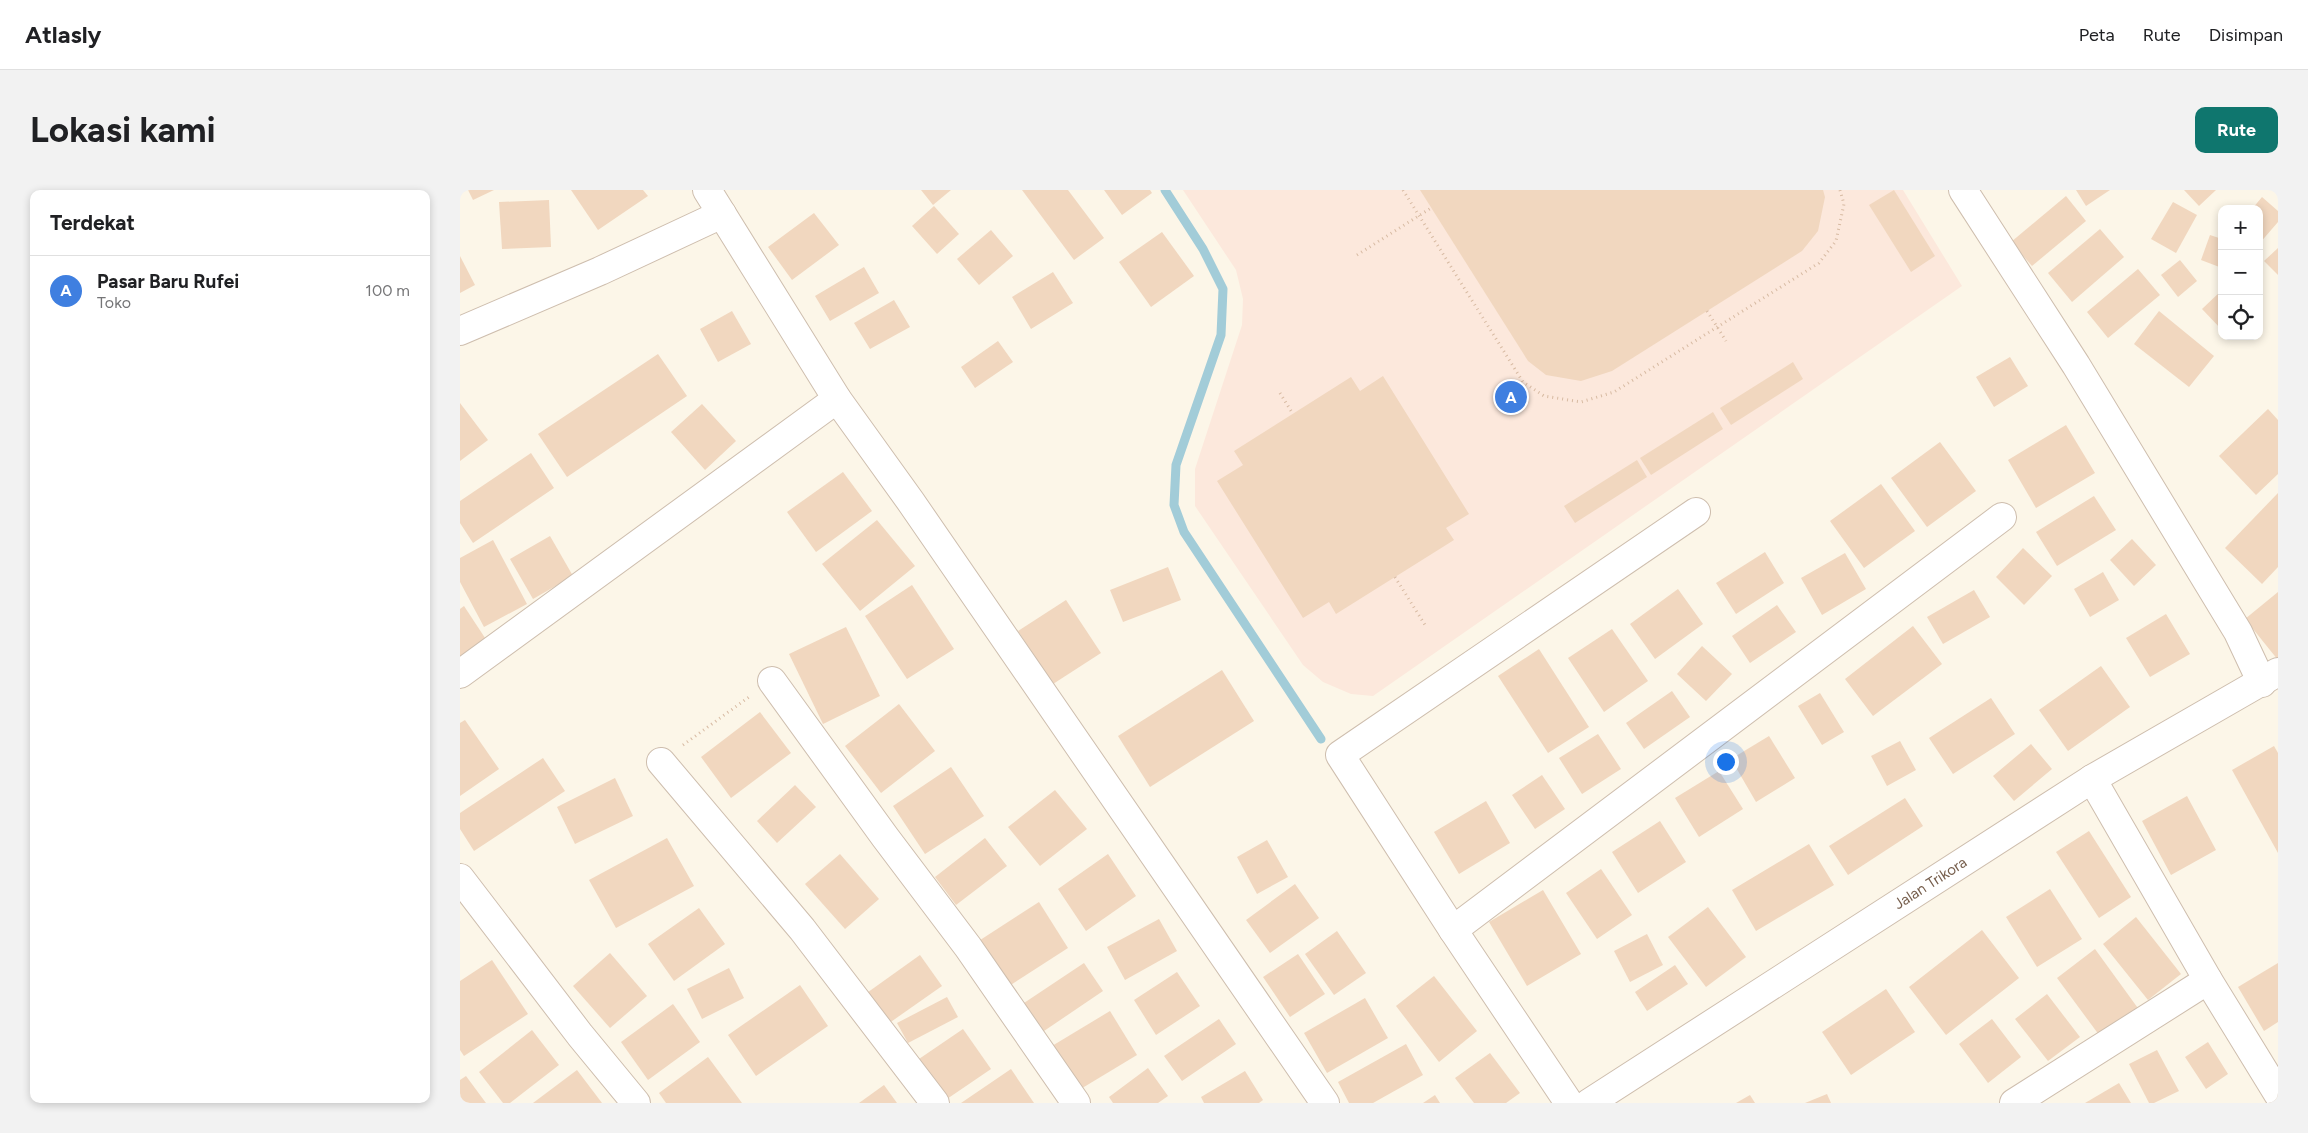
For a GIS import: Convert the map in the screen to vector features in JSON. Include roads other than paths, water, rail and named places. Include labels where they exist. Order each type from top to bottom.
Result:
[{"type":"street","points":[[707,190],[837,399],[1325,1103]]},
{"type":"street","points":[[1963,190],[2076,365],[2238,632],[2270,678]]},
{"type":"street","points":[[460,331],[600,271],[722,214]]},
{"type":"street","points":[[460,674],[837,399]]},
{"type":"street","points":[[1569,1103],[1453,930],[1340,755],[1696,512]]},
{"type":"street","points":[[1453,930],[2002,517]]},
{"type":"street","name":"Jalan Trikora","points":[[1589,1103],[2092,779],[2270,678]]},
{"type":"street","points":[[772,681],[885,837],[968,947],[1076,1103]]},
{"type":"street","points":[[661,762],[802,929],[935,1103]]},
{"type":"street","points":[[2092,779],[2208,980],[2278,1094]]},
{"type":"street","points":[[460,878],[580,1035],[636,1103]]},
{"type":"street","points":[[2014,1103],[2208,980]]},
{"type":"waterway","points":[[1165,190],[1203,249],[1223,289],[1221,335],[1176,465],[1174,505],[1184,532],[1321,739]]},
{"type":"place","name":"Pasar Baru Rufei","points":[[1511,397]]}]
